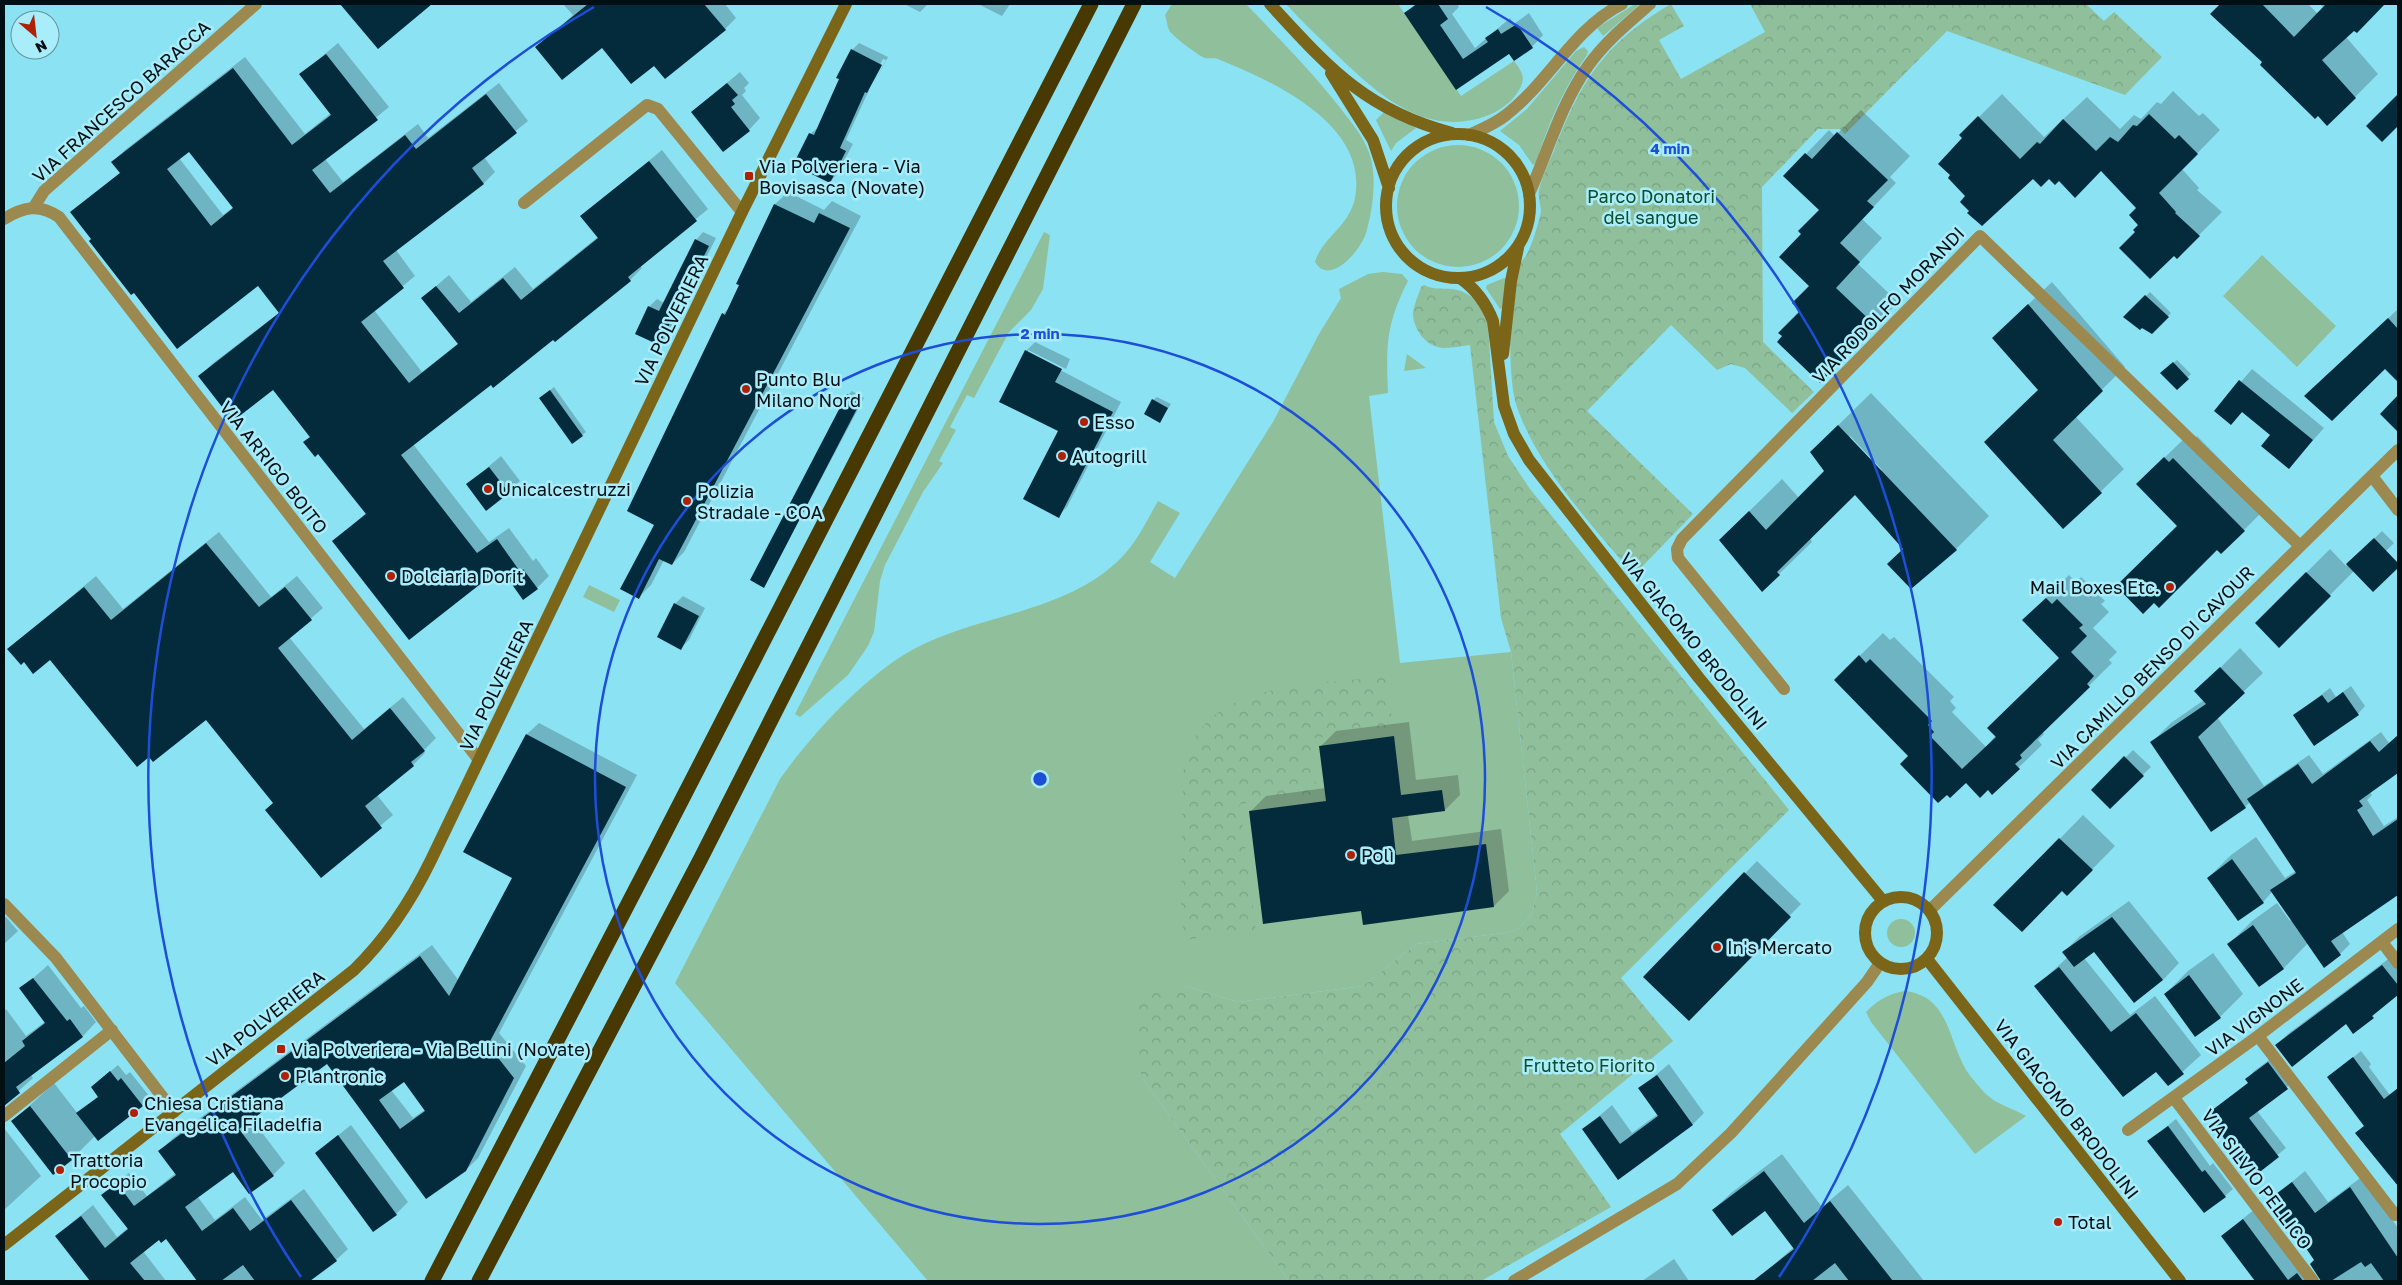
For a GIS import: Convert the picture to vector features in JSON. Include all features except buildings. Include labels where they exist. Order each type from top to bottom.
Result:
[{"type":"highway","points":[[432,1281],[656,852],[1091,4]]},
{"type":"highway","points":[[479,1281],[701,858],[1134,4]]},
{"type":"street","name":"VIA FRANCESCO BARACCA","points":[[34,207],[44,191],[256,4]]},
{"type":"street","name":"VIA POLVERIERA","points":[[4,1245],[342,980],[380,943],[400,917],[419,884],[742,212],[846,4]]},
{"type":"street","points":[[1270,4],[1323,61],[1355,89],[1382,107],[1420,125],[1486,140],[1502,149],[1515,161],[1524,177],[1529,194],[1528,224],[1519,246],[1507,259],[1493,269],[1477,276],[1460,278],[1434,274],[1422,269],[1404,254],[1390,231],[1387,217],[1388,188],[1373,140],[1323,61]]},
{"type":"street","points":[[1388,188],[1402,162],[1412,152],[1433,139],[1463,135],[1506,114],[1588,27],[1606,12],[1622,4]]},
{"type":"street","points":[[1529,194],[1559,119],[1587,66],[1603,47],[1650,4]]},
{"type":"street","points":[[524,203],[647,105],[658,109],[742,212]]},
{"type":"street","points":[[4,219],[20,209],[34,207]]},
{"type":"street","name":"VIA ARRIGO BOITO","points":[[34,207],[48,209],[59,217],[479,760]]},
{"type":"street","name":"VIA RODOLFO MORANDI","points":[[1784,689],[1678,558],[1677,549],[1682,539],[1980,236],[2300,546]]},
{"type":"street","name":"VIA GIACOMO BRODOLINI","points":[[1500,389],[1511,280],[1519,246]]},
{"type":"street","name":"VIA GIACOMO BRODOLINI","points":[[1460,278],[1478,294],[1488,308],[1493,320],[1500,389],[1506,413],[1516,438],[1546,484],[1699,678],[1883,901]]},
{"type":"street","name":"VIA CAMILLO BENSO DI CAVOUR","points":[[1930,910],[2398,450]]},
{"type":"street","points":[[2372,476],[2398,510]]},
{"type":"street","points":[[1903,896],[1922,903],[1930,910],[1937,926],[1938,935],[1932,952],[1927,959],[1919,965],[1904,969],[1889,967],[1880,963],[1873,956],[1865,936],[1869,916],[1883,901],[1903,896]]},
{"type":"street","points":[[4,904],[56,958],[174,1112]]},
{"type":"street","name":"VIA VIGNONE","points":[[2128,1130],[2258,1036],[2398,929]]},
{"type":"street","points":[[2382,942],[2398,963]]},
{"type":"street","name":"VIA GIACOMO BRODOLINI","points":[[1927,959],[2180,1281]]},
{"type":"street","points":[[1514,1281],[1658,1197],[1689,1174],[1757,1104],[1867,982],[1880,963]]},
{"type":"street","points":[[4,1116],[112,1030]]},
{"type":"street","points":[[2258,1036],[2395,1215]]},
{"type":"street","name":"VIA SILVIO PELLICO","points":[[2174,1098],[2313,1281]]},
{"type":"green space","points":[[1172,4],[1246,4],[1318,81],[1366,144],[1371,159],[1374,180],[1371,213],[1363,240],[1352,256],[1344,263],[1329,270],[1321,269],[1315,262],[1324,244],[1344,222],[1354,203],[1356,191],[1354,166],[1345,144],[1330,125],[1288,92],[1218,59],[1202,57],[1180,41],[1169,30],[1165,15]]},
{"type":"green space","points":[[1286,4],[1398,4],[1461,96],[1514,61],[1522,74],[1521,86],[1506,105],[1490,115],[1478,119],[1452,122],[1434,120],[1416,114],[1399,106],[1368,84]]},
{"type":"green space","points":[[1635,4],[1638,5],[1637,7],[1603,36],[1597,28]]},
{"type":"green space","name":"Parco Donatori del sangue","points":[[1671,4],[1684,26],[1659,40],[1681,79],[1765,32],[1750,4],[2086,4],[2104,21],[2114,12],[2162,57],[2125,95],[1947,31],[1845,134],[1840,129],[1818,129],[1762,187],[1763,342],[1814,392],[1792,413],[1745,368],[1731,364],[1717,370],[1671,325],[1587,411],[1693,514],[1634,575],[1567,494],[1551,472],[1525,427],[1513,390],[1510,334],[1516,279],[1520,265],[1530,248],[1541,213],[1540,185],[1575,102],[1586,82],[1613,48],[1648,18]]},
{"type":"green space","points":[[1584,47],[1588,51],[1587,55],[1563,94],[1536,163],[1533,165],[1519,145],[1500,131],[1527,109],[1576,51]]},
{"type":"green space","points":[[1384,112],[1416,128],[1396,143],[1391,151],[1376,120]]},
{"type":"green space","points":[[1458,145],[1481,150],[1501,163],[1514,183],[1519,206],[1514,229],[1501,249],[1481,262],[1458,267],[1435,262],[1415,249],[1402,229],[1397,206],[1402,183],[1415,163],[1435,150]]},
{"type":"green space","points":[[1044,232],[1050,235],[1043,289],[1031,310],[1009,332],[974,398],[967,395],[950,427],[956,430],[939,461],[943,463],[923,492],[885,565],[880,581],[874,632],[868,646],[848,675],[800,717],[795,714]]},
{"type":"green space","points":[[2262,255],[2336,326],[2297,367],[2223,296]]},
{"type":"green space","points":[[1383,272],[1402,274],[1408,281],[1391,323],[1387,362],[1388,393],[1369,396],[1400,663],[1511,652],[1537,892],[1532,914],[1518,929],[1503,933],[1416,944],[1363,986],[1238,1002],[1185,986],[1142,1078],[1289,1281],[928,1281],[675,983],[780,779],[807,744],[840,708],[876,675],[912,650],[965,628],[1049,602],[1075,591],[1099,576],[1121,558],[1132,545],[1158,501],[1180,513],[1150,562],[1175,578],[1273,422],[1319,334],[1341,298],[1339,289],[1368,274]]},
{"type":"green space","points":[[1504,278],[1506,279],[1503,308],[1500,309],[1486,288],[1487,285]]},
{"type":"green space","name":"Frutteto Fiorito","points":[[1424,285],[1434,288],[1458,290],[1470,296],[1479,305],[1488,324],[1494,422],[1508,456],[1530,489],[1789,810],[1621,978],[1673,1041],[1560,1134],[1611,1207],[1481,1281],[1289,1281],[1142,1078],[1136,1055],[1140,992],[1185,986],[1238,1002],[1363,986],[1416,944],[1503,933],[1518,929],[1532,914],[1537,892],[1511,652],[1501,618],[1470,345],[1437,347],[1426,341],[1418,331],[1413,313],[1421,287]]},
{"type":"green space","points":[[1407,354],[1426,368],[1404,371]]},
{"type":"green space","points":[[589,585],[620,600],[614,612],[583,597]]},
{"type":"green space","points":[[1386,677],[1393,728],[1310,739],[1317,794],[1240,804],[1256,931],[1184,940],[1181,911],[1183,772],[1191,745],[1200,730],[1216,714],[1237,702],[1260,693],[1312,683]]},
{"type":"green space","points":[[1901,919],[1911,923],[1915,933],[1911,943],[1901,947],[1891,943],[1887,933],[1891,923]]},
{"type":"green space","points":[[1905,991],[1921,995],[1941,1013],[1963,1065],[1985,1093],[1995,1101],[2026,1116],[1975,1154],[1871,1022],[1866,1012],[1884,998]]},
{"type":"place","name":"Via Polveriera - Via Bovisasca (Novate)","points":[[749,176]]},
{"type":"place","name":"Punto Blu Milano Nord","points":[[746,389]]},
{"type":"place","name":"Esso","points":[[1084,422]]},
{"type":"place","name":"Autogrill","points":[[1062,456]]},
{"type":"place","name":"Unicalcestruzzi","points":[[488,489]]},
{"type":"place","name":"Polizia Stradale - COA","points":[[687,501]]},
{"type":"place","name":"Dolciaria Dorit","points":[[391,576]]},
{"type":"place","name":"Mail Boxes Etc.","points":[[2170,587]]},
{"type":"place","name":"Polì","points":[[1351,855]]},
{"type":"place","name":"In's Mercato","points":[[1717,947]]},
{"type":"place","name":"Via Polveriera - Via Bellini (Novate)","points":[[281,1049]]},
{"type":"place","name":"Plantronic","points":[[285,1076]]},
{"type":"place","name":"Chiesa Cristiana Evangelica Filadelfia","points":[[134,1113]]},
{"type":"place","name":"Trattoria Procopio","points":[[60,1170]]},
{"type":"place","name":"Total","points":[[2058,1222]]}]
